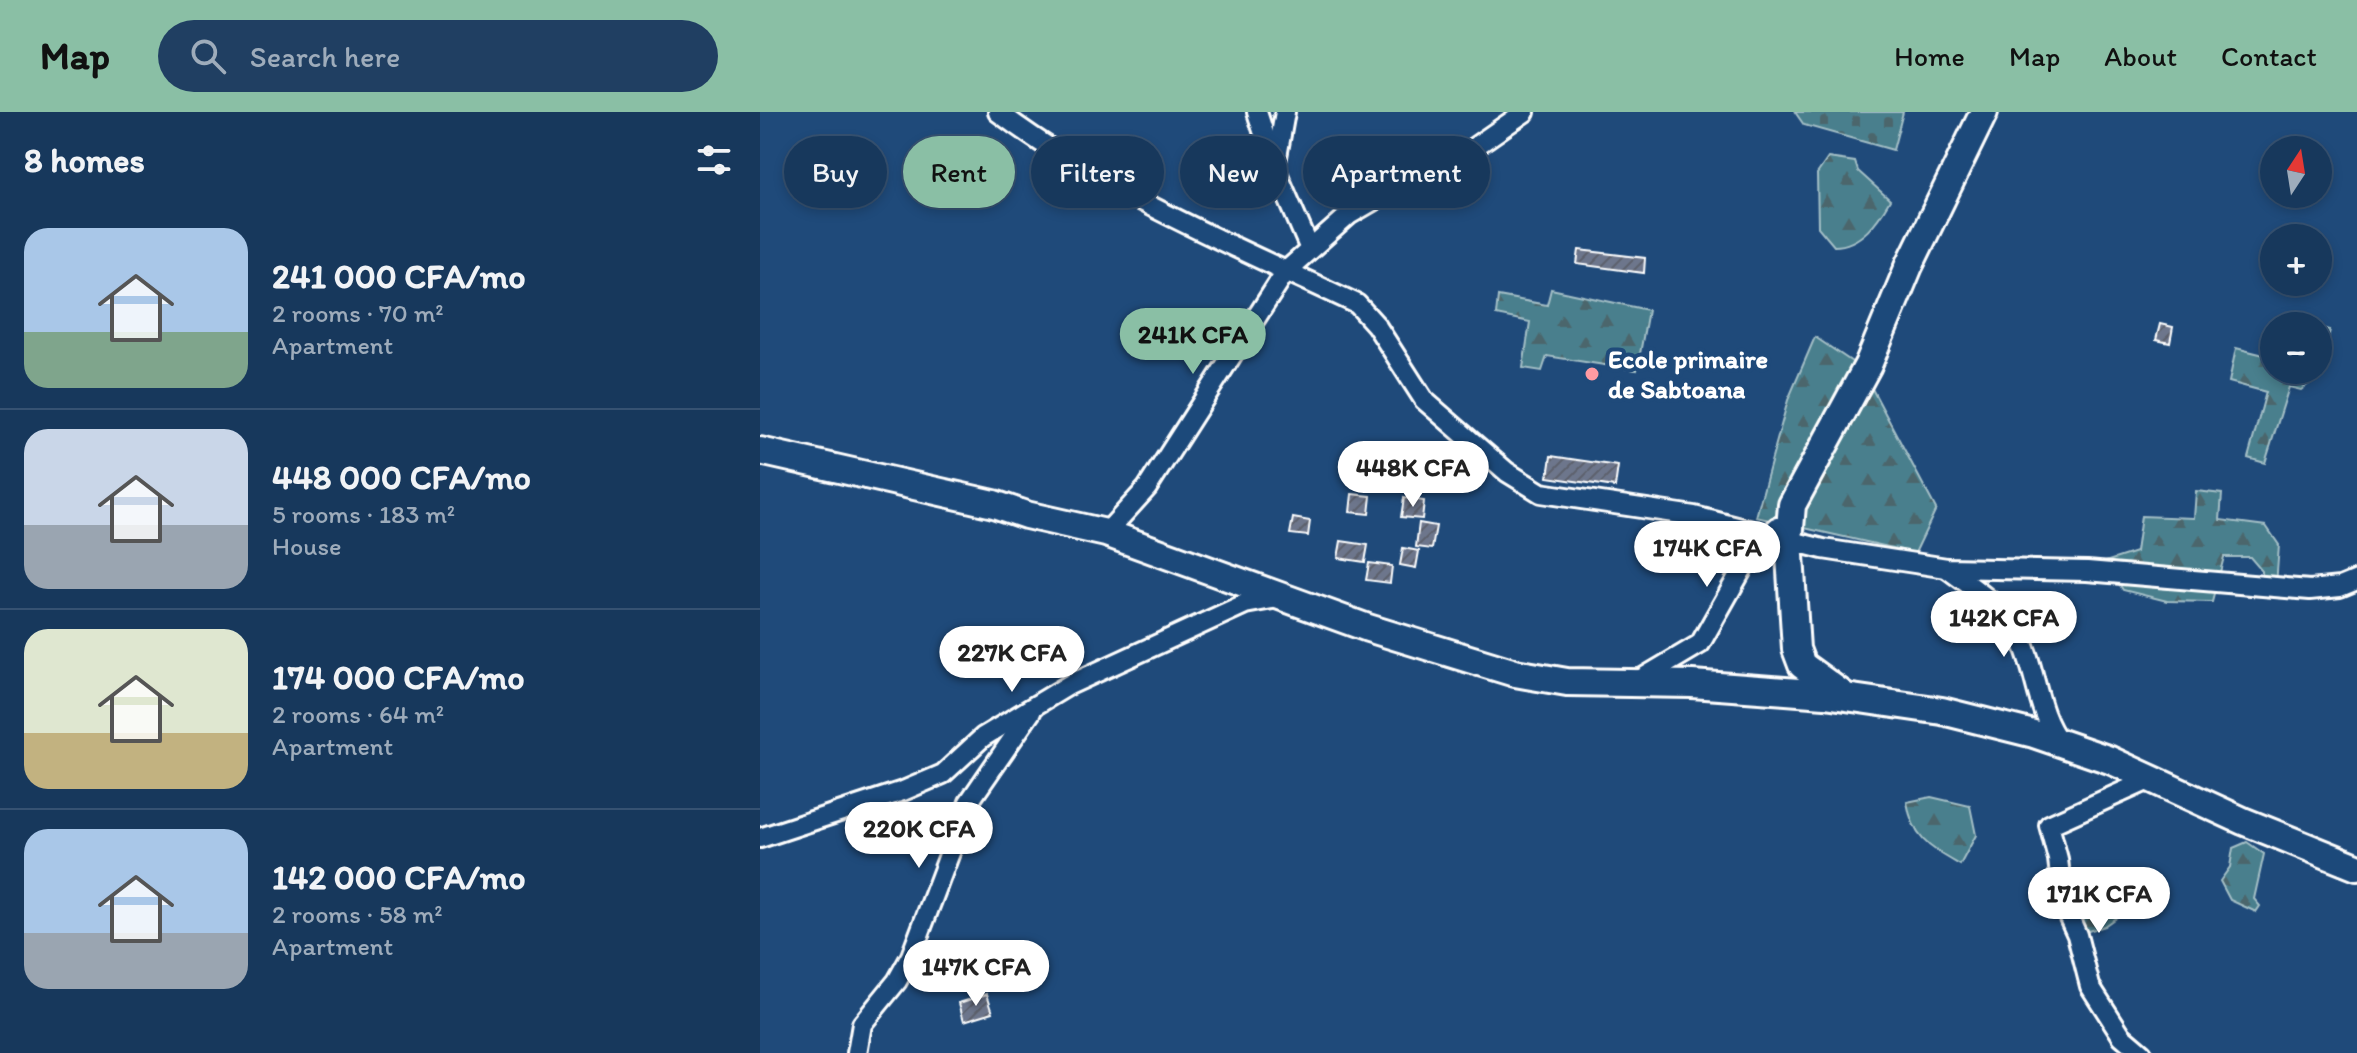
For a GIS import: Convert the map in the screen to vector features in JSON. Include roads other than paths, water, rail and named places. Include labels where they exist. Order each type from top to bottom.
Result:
[{"type":"street","points":[[998,112],[1056,153],[1146,205],[1357,304],[1376,325],[1424,400],[1522,483],[1541,493],[1694,516],[1823,549],[1947,568],[2087,571],[2310,590],[2340,587],[2357,580]]},
{"type":"street","points":[[1257,112],[1265,136]]},
{"type":"street","points":[[1281,136],[1285,112]]},
{"type":"street","points":[[1106,533],[1147,488],[1286,271],[1309,247],[1349,215],[1409,180],[1450,164],[1525,112]]},
{"type":"street","points":[[1849,697],[1816,678],[1802,665],[1796,649],[1780,538],[1792,505],[1868,365],[1909,266],[1984,112]]},
{"type":"street","points":[[1287,196],[1309,247]]},
{"type":"street","points":[[760,451],[1106,533],[1281,597],[1515,673],[1567,682],[1692,684],[1849,697],[1942,711],[2110,760],[2357,867]]},
{"type":"street","points":[[1630,684],[1673,664],[1700,644],[1744,566],[1780,538]]},
{"type":"street","points":[[1947,568],[2005,614],[2019,634],[2041,712],[2060,743]]},
{"type":"street","points":[[760,838],[903,791],[943,774],[983,737],[1098,670],[1231,610],[1281,597]]},
{"type":"street","points":[[857,1053],[862,1024],[897,981],[911,956],[969,802],[1037,703]]},
{"type":"street","points":[[2142,1053],[2122,1036],[2090,986],[2077,935],[2063,904],[2058,859],[2049,825],[2151,779]]},
{"type":"place","name":"Ecole primaire de Sabtoana","points":[[1592,374]]}]
